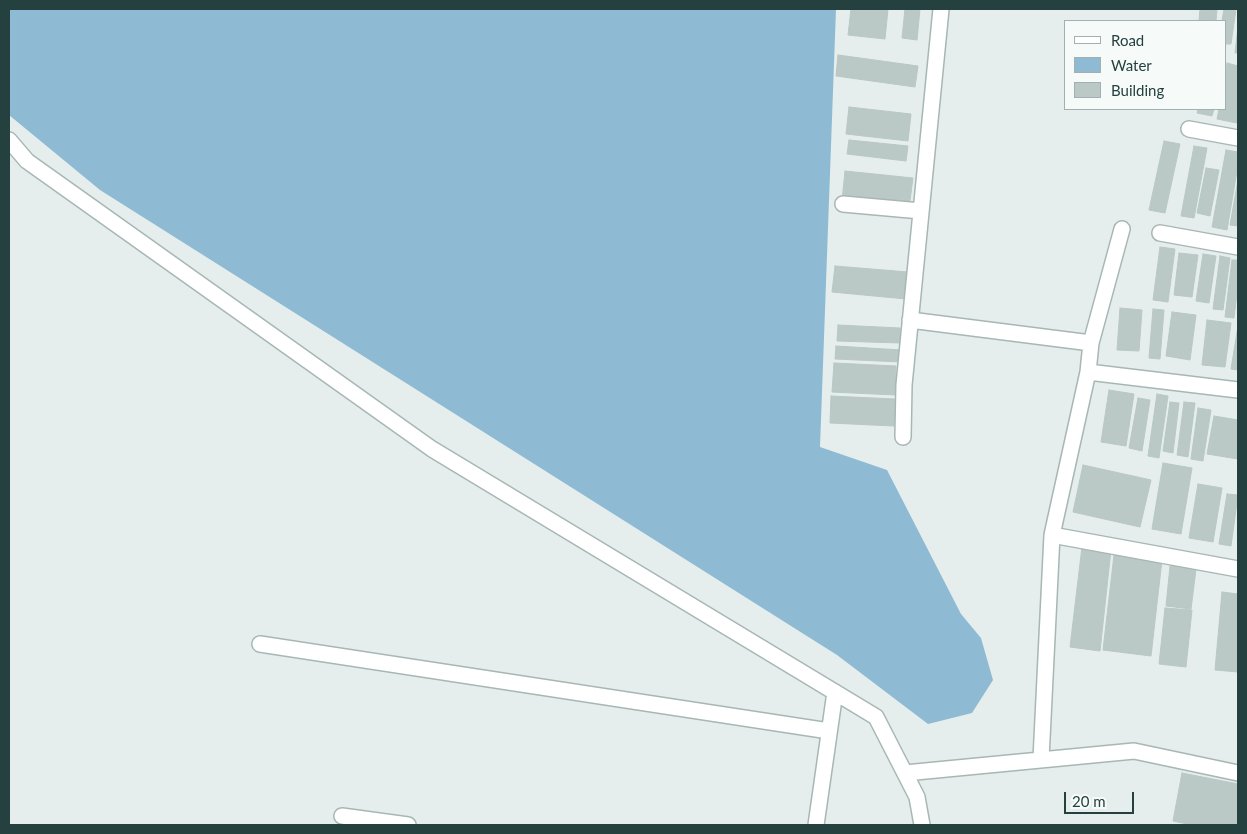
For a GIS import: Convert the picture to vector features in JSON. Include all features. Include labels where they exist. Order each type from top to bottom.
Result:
[{"type":"street","points":[[903,437],[904,386],[941,9]]},
{"type":"street","points":[[1189,128],[1238,138]]},
{"type":"street","points":[[9,140],[27,161],[432,449],[876,717],[918,797],[922,825]]},
{"type":"street","points":[[843,204],[921,211]]},
{"type":"street","points":[[1041,760],[1052,536],[1088,372],[1091,343],[1122,229]]},
{"type":"street","points":[[1160,233],[1238,247]]},
{"type":"street","points":[[910,320],[1091,343]]},
{"type":"street","points":[[1088,372],[1238,390]]},
{"type":"street","points":[[1052,536],[1238,569]]},
{"type":"street","points":[[260,644],[829,731]]},
{"type":"street","points":[[816,825],[835,692]]},
{"type":"street","points":[[905,773],[1134,751],[1238,773]]},
{"type":"street","points":[[342,816],[408,825]]},
{"type":"water","points":[[9,9],[836,9],[820,447],[887,470],[961,614],[981,638],[993,680],[972,713],[928,724],[837,655],[100,190],[9,115]]},
{"type":"building","points":[[851,9],[888,9],[885,39],[848,35]]},
{"type":"building","points":[[905,9],[920,9],[917,40],[902,38]]},
{"type":"building","points":[[1200,9],[1217,9],[1216,20],[1199,20]]},
{"type":"building","points":[[1224,9],[1236,9],[1231,44],[1227,44],[1227,20],[1222,20]]},
{"type":"building","points":[[1238,27],[1238,53],[1235,53]]},
{"type":"building","points":[[838,55],[918,66],[915,87],[836,76]]},
{"type":"building","points":[[1227,63],[1238,66],[1237,123],[1217,119],[1219,110],[1227,110]]},
{"type":"building","points":[[849,107],[911,114],[908,141],[846,134]]},
{"type":"building","points":[[1198,110],[1214,110],[1212,116],[1197,113]]},
{"type":"building","points":[[849,140],[908,146],[906,161],[847,154]]},
{"type":"building","points":[[1164,141],[1180,144],[1165,213],[1149,210]]},
{"type":"building","points":[[1194,146],[1207,148],[1194,218],[1181,216]]},
{"type":"building","points":[[1226,150],[1238,152],[1238,165],[1227,230],[1212,227]]},
{"type":"building","points":[[1206,168],[1219,170],[1210,216],[1197,213]]},
{"type":"building","points":[[845,171],[913,178],[909,208],[842,201]]},
{"type":"building","points":[[1238,180],[1238,226],[1230,225]]},
{"type":"building","points":[[1160,247],[1175,249],[1168,302],[1153,300]]},
{"type":"building","points":[[1179,253],[1198,255],[1192,297],[1174,295]]},
{"type":"building","points":[[1203,254],[1216,256],[1209,303],[1196,301]]},
{"type":"building","points":[[1220,256],[1230,258],[1223,310],[1213,309]]},
{"type":"building","points":[[1232,260],[1238,260],[1238,285],[1234,318],[1225,317]]},
{"type":"building","points":[[835,266],[908,272],[906,299],[832,292]]},
{"type":"building","points":[[1120,308],[1142,310],[1139,351],[1117,350]]},
{"type":"building","points":[[1153,309],[1164,310],[1160,359],[1149,358]]},
{"type":"building","points":[[1172,312],[1196,315],[1190,360],[1166,356]]},
{"type":"building","points":[[1207,320],[1231,323],[1225,367],[1202,365]]},
{"type":"building","points":[[838,325],[900,328],[900,343],[837,341]]},
{"type":"building","points":[[1238,326],[1238,370],[1231,369]]},
{"type":"building","points":[[836,346],[902,350],[901,362],[835,359]]},
{"type":"building","points":[[834,363],[896,366],[895,395],[832,392]]},
{"type":"building","points":[[1109,390],[1134,394],[1126,446],[1101,442]]},
{"type":"building","points":[[1157,394],[1168,396],[1159,458],[1148,456]]},
{"type":"building","points":[[831,396],[895,399],[894,426],[830,423]]},
{"type":"building","points":[[1138,398],[1150,400],[1142,451],[1129,448]]},
{"type":"building","points":[[1170,402],[1179,403],[1173,453],[1163,451]]},
{"type":"building","points":[[1184,402],[1195,403],[1188,457],[1177,455]]},
{"type":"building","points":[[1198,408],[1211,410],[1203,461],[1191,459]]},
{"type":"building","points":[[1214,416],[1238,420],[1238,459],[1207,454]]},
{"type":"building","points":[[1163,463],[1192,468],[1181,534],[1152,529]]},
{"type":"building","points":[[1083,465],[1151,480],[1140,527],[1073,512]]},
{"type":"building","points":[[1198,484],[1222,488],[1213,542],[1189,538]]},
{"type":"building","points":[[1227,494],[1238,495],[1231,546],[1219,544]]},
{"type":"building","points":[[1082,547],[1111,550],[1100,651],[1070,647]]},
{"type":"building","points":[[1114,555],[1162,560],[1151,656],[1103,650]]},
{"type":"building","points":[[1170,566],[1196,569],[1191,609],[1166,606]]},
{"type":"building","points":[[1222,592],[1238,594],[1238,672],[1215,670]]},
{"type":"building","points":[[1165,608],[1192,610],[1186,667],[1159,664]]},
{"type":"building","points":[[1182,773],[1238,784],[1238,825],[1192,825],[1173,821]]}]
